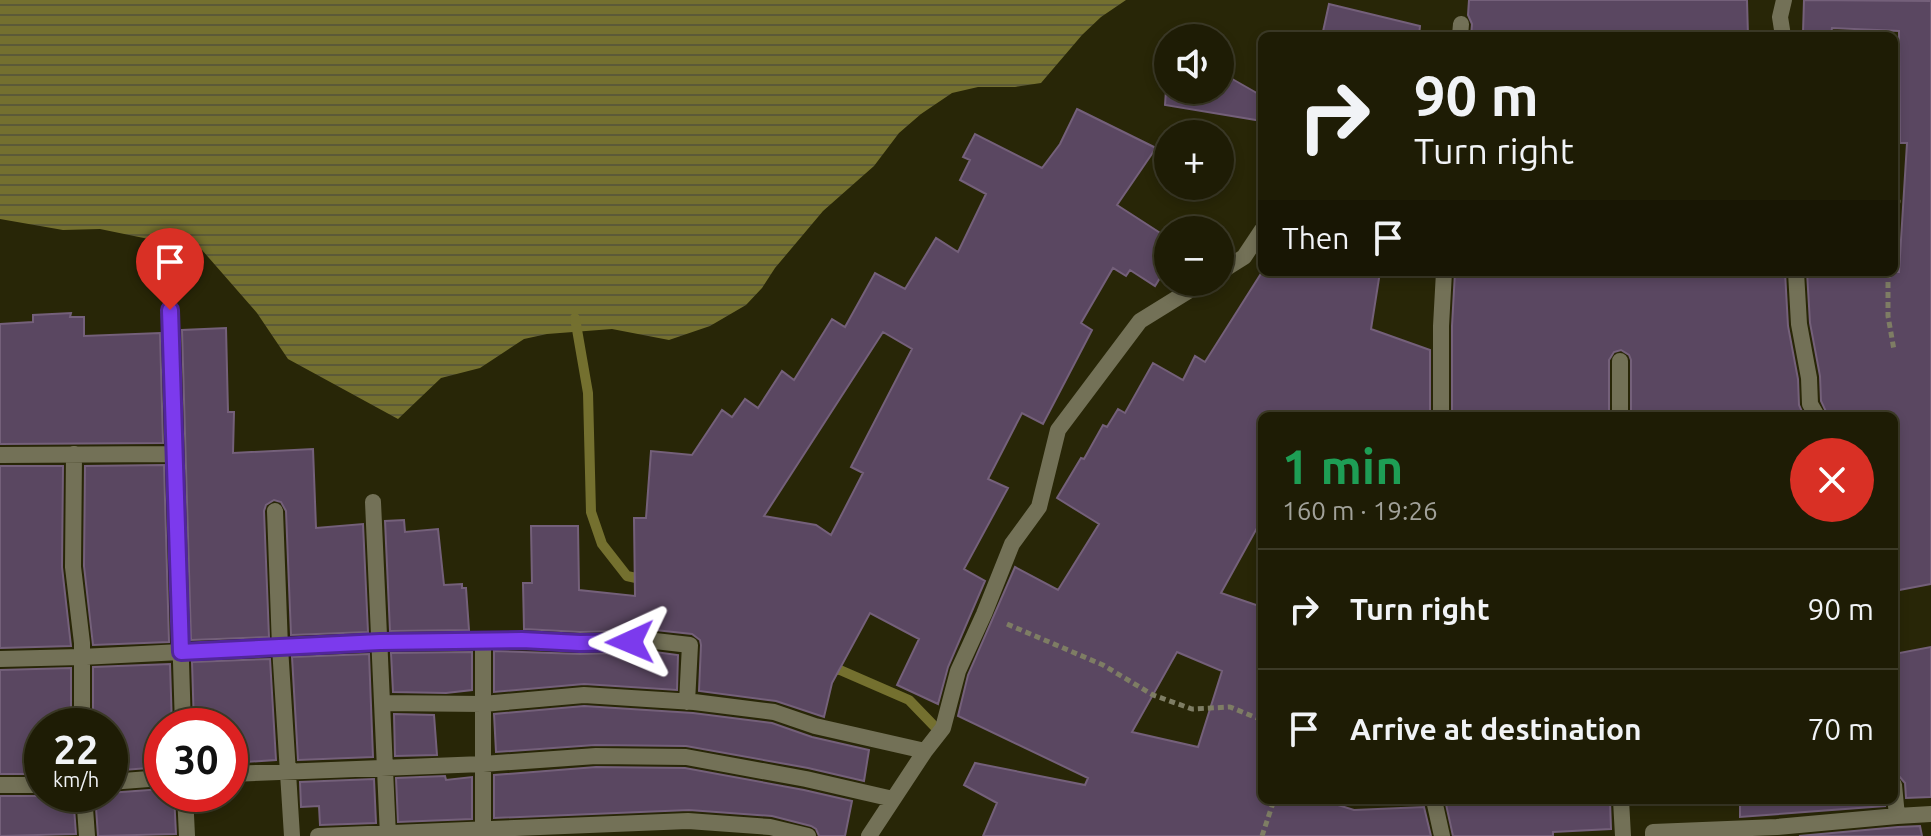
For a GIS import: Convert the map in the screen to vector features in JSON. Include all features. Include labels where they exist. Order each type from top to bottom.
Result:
[{"type":"street","points":[[1782,32],[1780,17],[1784,0]]},
{"type":"street","points":[[1234,263],[1244,257],[1258,236]]},
{"type":"street","points":[[1441,412],[1444,276]]},
{"type":"street","points":[[1796,276],[1799,324],[1809,378],[1810,404],[1815,412]]},
{"type":"street","points":[[869,836],[943,728],[958,671],[1012,544],[1039,507],[1058,430],[1140,321],[1180,296]]},
{"type":"street","points":[[170,310],[183,708]]},
{"type":"street","points":[[1620,361],[1620,412]]},
{"type":"street","points":[[74,454],[73,567],[79,612],[82,708]]},
{"type":"street","points":[[0,455],[175,454]]},
{"type":"street","points":[[373,502],[388,835]]},
{"type":"street","points":[[275,511],[292,836]]},
{"type":"street","points":[[482,833],[483,641]]},
{"type":"street","points":[[0,659],[380,642],[655,641],[690,645],[687,702]]},
{"type":"street","points":[[382,703],[483,704],[584,695],[687,702],[774,712],[815,726],[925,751]]},
{"type":"street","points":[[248,773],[596,756],[686,757],[893,799]]},
{"type":"street","points":[[0,785],[24,785]]},
{"type":"street","points":[[1435,804],[1442,836]]},
{"type":"street","points":[[1621,804],[1623,836]]},
{"type":"street","points":[[1896,804],[1897,816]]},
{"type":"street","points":[[85,812],[87,836]]},
{"type":"street","points":[[186,812],[187,836]]},
{"type":"street","points":[[1648,835],[1931,814]]},
{"type":"street","points":[[318,836],[482,833],[688,821],[770,827],[808,836]]},
{"type":"path","points":[[1888,276],[1888,316],[1894,350]]},
{"type":"path","points":[[984,614],[1103,665],[1153,695],[1192,709],[1230,707],[1258,718]]},
{"type":"path","points":[[1262,836],[1273,804]]},
{"type":"shaded area","points":[[0,0],[1126,0],[1082,35],[1041,83],[978,87],[952,93],[921,114],[899,133],[874,166],[823,211],[746,305],[710,326],[669,340],[612,329],[524,339],[480,368],[441,378],[398,419],[288,359],[257,313],[202,250],[100,229],[63,230],[0,219]]},
{"type":"building","points":[[1469,0],[1747,0],[1748,32],[1471,32]]},
{"type":"building","points":[[1804,0],[1931,1],[1931,584],[1898,590],[1898,412],[1826,412],[1821,401],[1807,276],[1898,276],[1907,143],[1900,143],[1899,31],[1832,28],[1831,32],[1803,32]]},
{"type":"building","points":[[1329,4],[1420,26],[1419,32],[1323,32]]},
{"type":"building","points":[[1234,80],[1258,94],[1258,120],[1165,105],[1234,104]]},
{"type":"building","points":[[1077,109],[1154,147],[1117,205],[1154,229],[1154,285],[1130,270],[1126,276],[1113,268],[1081,323],[1092,330],[1043,424],[1022,413],[988,479],[1008,488],[964,569],[985,581],[948,667],[938,704],[897,685],[919,639],[870,613],[832,683],[824,717],[776,701],[699,691],[701,645],[692,634],[655,630],[580,632],[524,629],[523,583],[532,583],[531,526],[578,526],[579,590],[635,596],[634,518],[646,518],[651,451],[692,455],[722,410],[732,417],[745,399],[758,408],[782,371],[794,380],[832,319],[845,327],[875,273],[905,289],[936,238],[958,252],[986,194],[960,180],[970,160],[963,157],[975,134],[1042,168],[1060,144]],"holes":[[[883,332],[912,349],[851,467],[863,473],[831,535],[816,525],[764,516]]]},
{"type":"building","points":[[1259,276],[1379,276],[1371,329],[1430,350],[1430,412],[1258,412],[1258,526],[1221,593],[1258,606],[1258,804],[1335,804],[1354,810],[1424,807],[1431,836],[983,836],[997,803],[964,785],[975,763],[1085,785],[1088,778],[958,716],[968,675],[1015,567],[1058,590],[1099,524],[1057,498],[1103,425],[1107,427],[1118,409],[1125,413],[1153,363],[1183,380],[1195,356],[1205,362]],"holes":[[[1177,652],[1222,671],[1198,747],[1132,732]]]},
{"type":"building","points":[[1455,276],[1785,276],[1788,326],[1802,412],[1631,412],[1631,360],[1621,350],[1614,352],[1609,360],[1609,412],[1452,412]]},
{"type":"building","points":[[71,313],[70,317],[84,317],[84,336],[160,333],[163,443],[0,444],[0,324],[33,322],[33,315]]},
{"type":"building","points":[[226,328],[228,412],[234,412],[233,453],[313,449],[316,528],[363,524],[368,632],[291,635],[286,511],[281,502],[274,500],[266,505],[264,511],[269,637],[191,640],[182,330]]},
{"type":"building","points":[[164,465],[169,642],[93,645],[84,566],[85,466]]},
{"type":"building","points":[[0,466],[63,466],[62,567],[71,646],[0,648]]},
{"type":"building","points":[[404,520],[405,532],[438,529],[444,585],[462,584],[462,588],[466,588],[469,630],[390,631],[385,521]]},
{"type":"building","points":[[1931,647],[1931,797],[1906,798],[1905,783],[1898,775],[1898,653]]},
{"type":"building","points":[[494,651],[580,654],[655,652],[678,655],[677,690],[584,684],[494,692]]},
{"type":"building","points":[[472,652],[472,690],[393,692],[391,653]]},
{"type":"building","points":[[369,654],[373,757],[298,760],[292,657]]},
{"type":"building","points":[[270,659],[276,760],[248,762],[248,708],[193,708],[192,662]]},
{"type":"building","points":[[170,664],[171,708],[144,708],[144,768],[128,770],[128,708],[93,708],[93,667]]},
{"type":"building","points":[[71,668],[71,708],[24,708],[24,774],[0,774],[0,670]]},
{"type":"building","points":[[584,706],[693,713],[772,723],[812,737],[869,750],[864,781],[686,746],[595,745],[496,752],[494,714]]},
{"type":"building","points":[[394,714],[434,715],[437,755],[395,756]]},
{"type":"building","points":[[596,767],[685,768],[852,801],[845,836],[819,836],[811,826],[772,816],[689,810],[494,818],[494,775]]},
{"type":"building","points":[[445,776],[446,780],[472,777],[472,819],[398,822],[396,778]]},
{"type":"building","points":[[374,779],[376,823],[320,825],[319,806],[301,807],[300,782]]},
{"type":"building","points":[[144,790],[144,812],[175,812],[176,834],[98,836],[96,812],[128,812],[128,792]]},
{"type":"building","points":[[0,796],[24,796],[24,812],[74,812],[76,834],[0,836]]},
{"type":"building","points":[[1446,804],[1610,804],[1611,829],[1553,832],[1553,836],[1453,836]]},
{"type":"building","points":[[1740,804],[1885,806],[1740,817]]},
{"type":"building","points":[[1920,826],[1922,836],[1799,836],[1898,827]]},
{"type":"waterway","points":[[575,318],[588,393],[591,512],[602,544],[627,576],[645,580]]},
{"type":"waterway","points":[[827,669],[840,670],[909,700],[938,730]]},
{"type":"route","points":[[170,310],[181,652],[380,642],[630,642]]}]
